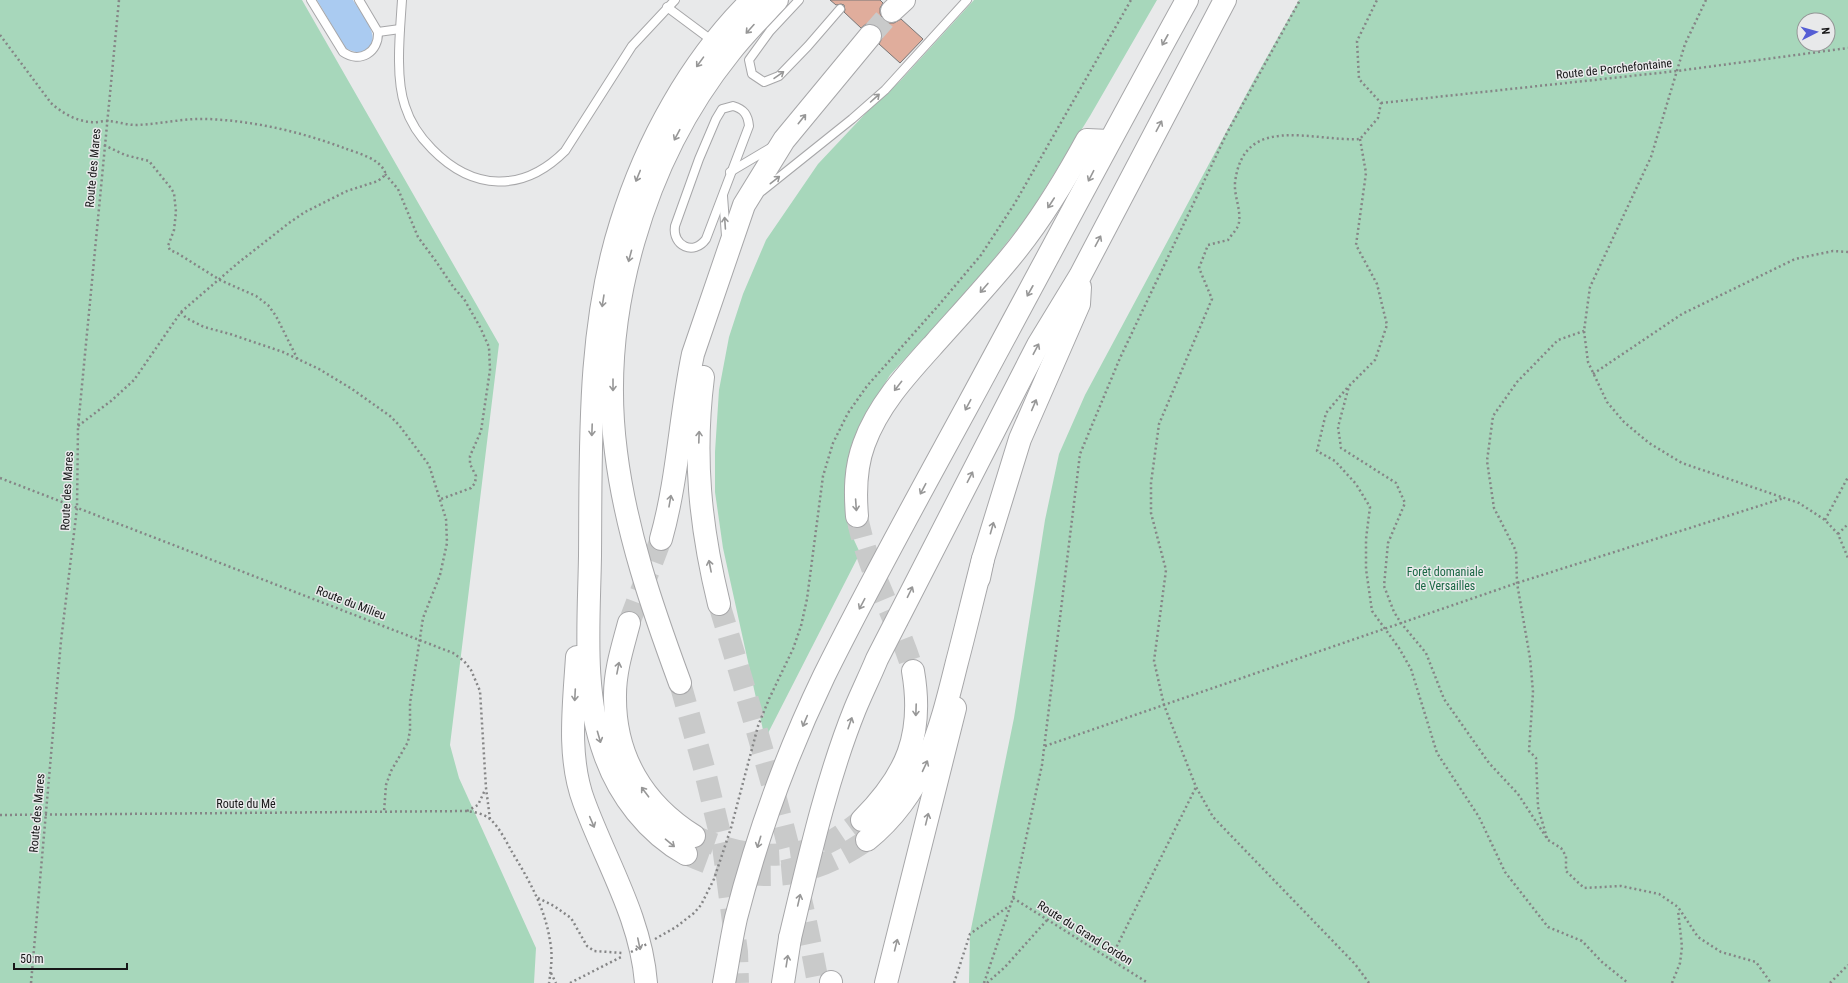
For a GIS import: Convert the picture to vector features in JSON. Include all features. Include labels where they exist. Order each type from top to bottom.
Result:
[{"type":"highway","points":[[629,623],[617,671],[615,694],[616,716],[625,756],[634,776],[644,792],[670,819],[690,845],[675,848],[649,825],[621,792],[604,755],[593,711],[589,659],[591,461],[595,372],[598,332],[607,277],[620,226],[630,195],[658,132],[692,74],[715,43],[752,0]]},
{"type":"highway","points":[[680,683],[640,570],[628,523],[617,458],[613,418],[614,344],[620,302],[641,217],[657,175],[689,112],[729,53],[777,0]]},
{"type":"highway","points":[[724,983],[736,919],[767,816],[792,751],[823,678],[930,474],[1071,215],[1109,141],[1187,0]]},
{"type":"highway","points":[[783,983],[790,938],[809,859],[837,760],[855,710],[877,659],[1034,352],[1080,276],[1225,0]]},
{"type":"highway","points":[[661,539],[669,510],[688,379],[694,354],[744,205],[784,140],[870,36]]},
{"type":"highway","points":[[857,516],[855,482],[858,465],[869,430],[886,401],[913,367],[985,288],[1034,228],[1061,187],[1087,140],[1109,141]]},
{"type":"highway","points":[[719,604],[701,518],[697,471],[700,394],[706,351],[726,258]]},
{"type":"highway","points":[[913,671],[917,710],[915,734],[902,770],[864,830],[888,821],[901,807],[921,774],[933,748],[946,709],[983,559],[1020,439],[1079,304],[1080,276]]},
{"type":"highway","points":[[591,461],[582,561],[575,694],[575,760],[584,802],[636,932],[646,983]]},
{"type":"highway","points":[[886,983],[956,702],[983,559]]},
{"type":"lane","points":[[312,0],[343,52],[348,55],[360,57],[371,53],[377,43],[378,32],[359,0]]},
{"type":"lane","points":[[402,0],[400,29],[400,86],[405,105],[413,124],[427,144],[442,160],[456,170],[471,178],[505,182],[523,178],[539,172],[553,163],[565,151],[632,46],[675,0]]},
{"type":"lane","points":[[799,0],[770,31],[749,60],[752,74],[764,82],[779,76],[808,46],[840,9]]},
{"type":"lane","points":[[744,205],[852,119],[885,90],[967,0]]},
{"type":"lane","points":[[667,7],[715,43]]},
{"type":"lane","points":[[378,32],[400,29]]},
{"type":"lane","points":[[733,106],[743,111],[747,115],[749,126],[730,172],[703,244],[693,248],[682,246],[675,237],[675,226],[699,159],[718,113],[722,109],[733,106]]},
{"type":"lane","points":[[730,172],[784,140]]},
{"type":"lane","points":[[723,192],[726,258]]},
{"type":"path","name":"Route des Mares","points":[[31,983],[61,641],[77,508],[78,426],[106,121],[119,0]]},
{"type":"path","points":[[986,983],[1010,906],[1029,830],[1045,746],[1080,454],[1120,358],[1223,140],[1300,0]]},
{"type":"path","points":[[1369,983],[1355,964],[1213,817],[1196,787],[1164,705],[1154,661],[1166,570],[1151,513],[1151,483],[1159,424],[1212,299],[1199,268],[1208,246],[1228,240],[1239,223],[1235,184],[1240,162],[1249,148],[1261,139],[1280,135],[1342,140],[1360,139],[1378,118],[1381,103],[1359,79],[1358,41],[1377,0]]},
{"type":"path","points":[[1706,0],[1686,44],[1651,157],[1590,287],[1584,331],[1588,362],[1607,402],[1624,422],[1649,443],[1682,463],[1799,503],[1825,520],[1838,534],[1848,558]]},
{"type":"path","points":[[0,35],[51,103],[60,110],[81,121],[92,123],[106,121],[133,125],[187,118],[256,124],[314,136],[366,156],[383,168],[385,174],[398,190],[418,237],[454,288],[464,299],[480,327],[489,347],[490,370],[481,431],[470,456],[470,464],[476,476],[475,483],[471,488],[441,499]]},
{"type":"path","name":"Route de Porchefontaine","points":[[1381,103],[1677,71],[1848,48]]},
{"type":"path","points":[[1360,139],[1366,173],[1356,245],[1377,284],[1387,325],[1375,360],[1349,386],[1326,413],[1317,451],[1335,461],[1356,484],[1370,508],[1366,539],[1366,569],[1372,611],[1399,648],[1411,669],[1437,753],[1479,817],[1505,872],[1548,927],[1582,941],[1602,962],[1628,983]]},
{"type":"path","points":[[104,145],[125,155],[145,159],[154,166],[159,175],[170,187],[176,203],[174,230],[168,246],[170,250],[178,253],[220,280],[256,296],[268,305],[276,316],[298,360]]},
{"type":"path","points":[[78,426],[111,401],[134,380],[181,312],[266,241],[306,212],[347,191],[378,181],[385,174]]},
{"type":"path","points":[[1593,374],[1682,314],[1774,269],[1795,259],[1833,251],[1848,252]]},
{"type":"path","points":[[181,312],[186,318],[204,327],[283,352],[319,369],[352,389],[390,416],[399,425],[429,466],[441,499],[446,519],[447,543],[440,575],[423,618],[410,703],[410,730],[408,742],[391,771],[386,785],[384,812]]},
{"type":"path","points":[[1548,840],[1538,807],[1536,758],[1529,751],[1533,692],[1530,658],[1517,583],[1516,551],[1494,508],[1487,461],[1493,416],[1517,382],[1558,340],[1584,331]]},
{"type":"path","points":[[1349,386],[1338,427],[1341,448],[1396,483],[1405,503],[1388,543],[1384,586],[1401,623],[1426,653],[1444,699],[1489,763],[1518,794],[1548,840],[1561,848],[1566,856],[1566,871],[1584,888],[1621,886],[1659,894],[1678,907],[1698,937],[1721,952],[1756,962],[1771,983]]},
{"type":"path","points":[[1825,520],[1848,477]]},
{"type":"path","name":"Route du Milieu","points":[[0,478],[420,638],[453,653],[464,661],[476,678],[482,709],[486,788],[490,819]]},
{"type":"path","points":[[1045,746],[1517,583],[1784,498]]},
{"type":"path","points":[[1838,534],[1848,524]]},
{"type":"path","points":[[1110,960],[1196,787]]},
{"type":"path","points":[[467,811],[478,805],[482,800],[486,788]]},
{"type":"path","name":"Route du Mé","points":[[0,815],[467,811],[482,814],[490,819]]},
{"type":"path","points":[[490,819],[504,838],[538,898],[546,918],[551,942],[549,983]]},
{"type":"path","points":[[538,898],[554,906],[571,918],[587,946],[594,951],[614,953],[631,952]]},
{"type":"path","name":"Route du Grand Cordon","points":[[1012,898],[1148,983]]},
{"type":"path","points":[[954,983],[970,934],[1010,906]]},
{"type":"path","points":[[1672,983],[1680,963],[1682,947],[1678,907]]},
{"type":"path","points":[[654,940],[676,927],[694,913]]},
{"type":"path","points":[[986,983],[1005,967],[1047,920]]},
{"type":"path","points":[[570,983],[646,944]]},
{"type":"path","points":[[1830,983],[1848,965]]},
{"type":"path","points":[[550,973],[556,983]]},
{"type":"green space","points":[[0,0],[302,0],[499,344],[450,745],[459,778],[536,948],[534,983],[0,983]]},
{"type":"green space","points":[[974,0],[1157,0],[1090,116],[1028,216],[977,280],[890,375],[870,408],[852,443],[846,473],[846,501],[849,529],[860,553],[765,739],[723,548],[715,492],[715,452],[719,390],[729,337],[743,294],[766,240],[818,164],[866,113],[901,80]]},
{"type":"green space","name":"Forêt domaniale de Versailles","points":[[1299,0],[1848,0],[1848,983],[969,983],[970,934],[1014,718],[1045,520],[1059,454],[1085,395],[1254,80]]},
{"type":"water","points":[[317,0],[353,0],[371,29],[373,36],[372,43],[368,49],[359,53],[346,49]]},
{"type":"building","points":[[830,0],[880,0],[883,3],[880,8],[880,13],[883,20],[888,23],[894,23],[901,19],[923,39],[900,63],[879,44],[882,38],[882,31],[878,27],[872,24],[866,24],[861,28],[844,12],[844,5],[836,5]]},
{"type":"tunnel","points":[[870,36],[892,11]]},
{"type":"tunnel","points":[[857,516],[868,556],[913,671]]},
{"type":"tunnel","points":[[629,623],[661,539]]},
{"type":"tunnel","points":[[719,604],[787,839],[809,935],[818,983]]},
{"type":"tunnel","points":[[680,683],[704,768],[723,846],[737,952],[738,983]]},
{"type":"tunnel","points":[[694,836],[710,843],[743,852],[777,855],[794,853],[827,843],[845,833],[862,820]]},
{"type":"tunnel","points":[[686,854],[711,864],[735,871],[757,875],[779,875],[800,872],[822,865],[867,840]]}]
